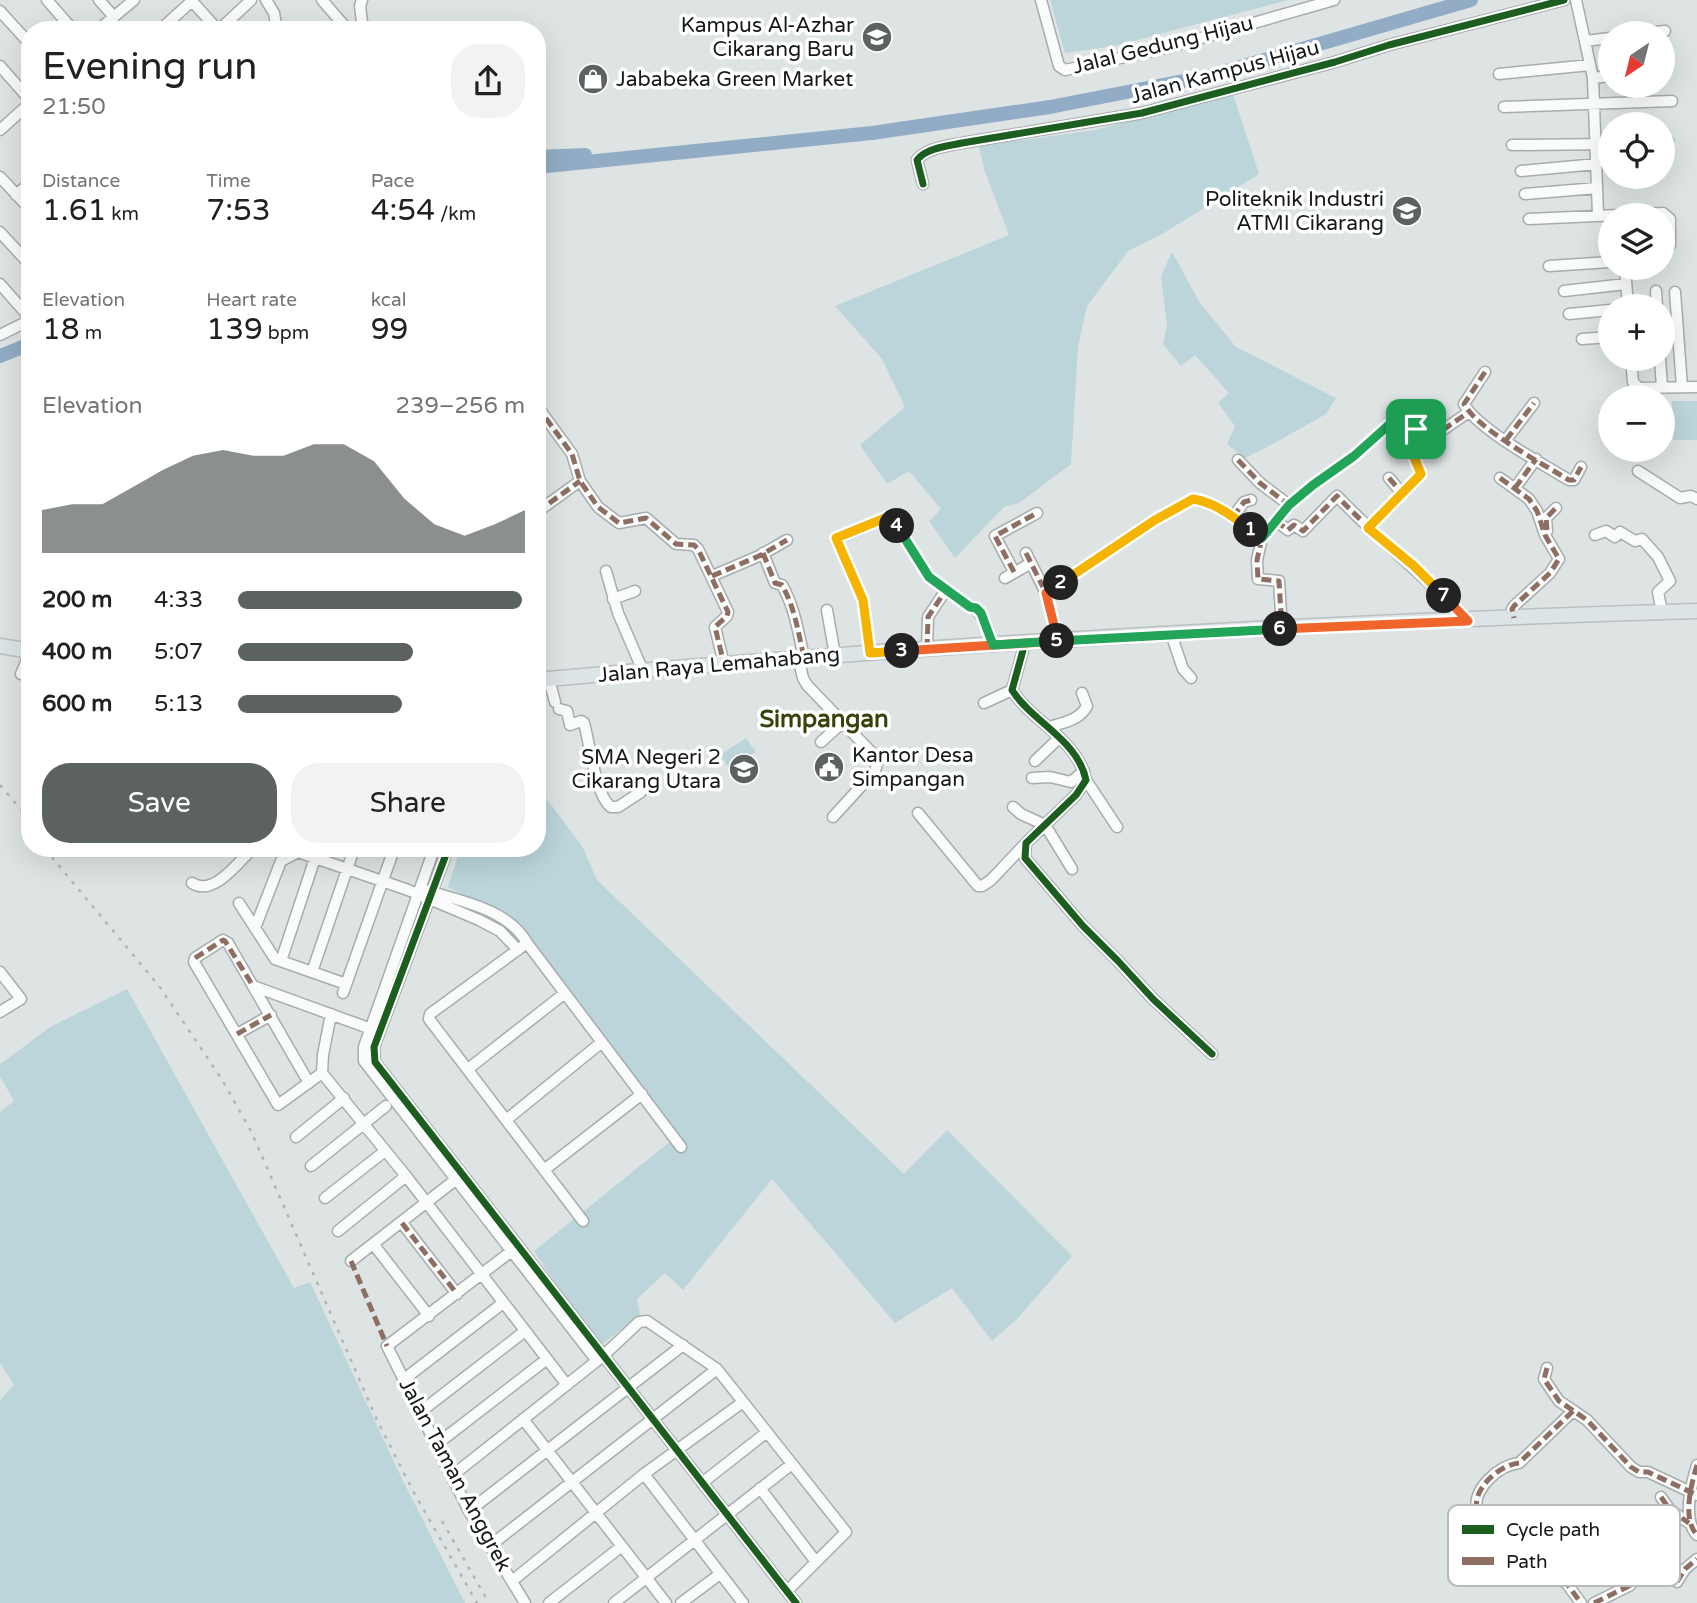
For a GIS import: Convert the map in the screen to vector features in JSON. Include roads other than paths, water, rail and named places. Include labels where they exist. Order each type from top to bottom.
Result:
[{"type":"main road","name":"Jalan Raya Lemahabang","points":[[546,680],[801,657],[1171,634],[1697,611]]},
{"type":"main road","points":[[0,646],[21,650]]},
{"type":"street","points":[[47,0],[65,21]]},
{"type":"street","points":[[99,0],[114,17]]},
{"type":"street","points":[[110,21],[134,0]]},
{"type":"street","points":[[170,21],[192,0],[210,21]]},
{"type":"street","points":[[228,21],[251,0]]},
{"type":"street","points":[[266,0],[274,13],[275,21]]},
{"type":"street","points":[[322,0],[340,21]]},
{"type":"street","points":[[362,0],[362,21]]},
{"type":"street","name":"Jalal Gedung Hijau","points":[[1041,0],[1059,66],[1065,70],[1166,48],[1334,0]]},
{"type":"street","name":"Jalan Kampus Hijau","points":[[923,184],[918,160],[923,153],[1142,113],[1564,0]]},
{"type":"street","points":[[1528,219],[1598,215],[1592,78],[1576,0]]},
{"type":"street","points":[[0,11],[21,34]]},
{"type":"street","points":[[1585,41],[1598,39]]},
{"type":"street","points":[[1499,74],[1590,65]]},
{"type":"street","points":[[0,66],[21,89]]},
{"type":"street","points":[[1592,78],[1598,77]]},
{"type":"street","points":[[1504,107],[1671,102]]},
{"type":"street","points":[[1,128],[21,107]]},
{"type":"street","points":[[1512,145],[1597,145]]},
{"type":"street","points":[[1521,171],[1597,164]]},
{"type":"street","points":[[0,177],[21,200]]},
{"type":"street","points":[[1525,194],[1597,188]]},
{"type":"street","points":[[16,195],[21,191]]},
{"type":"street","points":[[0,232],[21,255]]},
{"type":"street","points":[[1549,266],[1598,263]]},
{"type":"street","points":[[1626,280],[1627,294]]},
{"type":"street","points":[[1564,291],[1626,284]]},
{"type":"street","points":[[1,287],[21,309]]},
{"type":"street","points":[[1675,292],[1682,387]]},
{"type":"street","points":[[1569,314],[1598,311]]},
{"type":"street","points":[[0,335],[21,324]]},
{"type":"street","points":[[1582,339],[1598,338]]},
{"type":"street","points":[[1485,372],[1464,404],[1468,412],[1506,440],[1571,481],[1581,467]]},
{"type":"street","points":[[1675,387],[1697,387]]},
{"type":"street","points":[[1506,440],[1534,403]]},
{"type":"street","points":[[1368,528],[1421,474],[1414,457],[1419,447],[1468,412]]},
{"type":"street","points":[[1282,629],[1279,581],[1258,579],[1257,560],[1262,538],[1289,505],[1354,456],[1401,414],[1427,441]]},
{"type":"street","points":[[546,418],[572,454],[580,481],[598,507],[619,523],[646,518],[676,544],[694,545],[728,612],[715,627],[724,664]]},
{"type":"street","points":[[1515,488],[1536,459]]},
{"type":"street","points":[[1238,460],[1260,483],[1289,505]]},
{"type":"street","points":[[1638,471],[1680,498],[1691,496],[1697,499]]},
{"type":"street","points":[[1390,478],[1401,492]]},
{"type":"street","points":[[1500,478],[1532,503],[1545,536],[1558,556]]},
{"type":"street","points":[[546,506],[580,481]]},
{"type":"street","points":[[1276,521],[1288,530],[1294,525],[1303,531],[1337,496],[1368,528],[1414,566],[1468,621]]},
{"type":"street","points":[[1046,593],[1155,520],[1193,499],[1203,501],[1233,517],[1262,538]]},
{"type":"street","points":[[1233,517],[1244,502],[1251,500]]},
{"type":"street","points":[[1514,618],[1514,606],[1558,563],[1558,556],[1545,525],[1546,519],[1556,508]]},
{"type":"street","points":[[1037,513],[995,536],[1009,575],[1028,558],[1046,593],[1058,641]]},
{"type":"street","points":[[870,653],[863,600],[836,538],[890,516],[929,577],[981,613],[993,645]]},
{"type":"street","points":[[1595,535],[1606,531],[1615,537],[1621,533],[1635,541],[1642,539],[1651,548],[1670,580],[1658,592],[1662,612]]},
{"type":"street","points":[[712,576],[763,554],[787,540]]},
{"type":"street","points":[[763,554],[775,583],[782,585],[796,616],[803,678],[874,755],[877,764],[875,771],[834,817]]},
{"type":"street","points":[[606,571],[613,599],[643,671]]},
{"type":"street","points":[[927,649],[928,617],[946,590]]},
{"type":"street","points":[[613,599],[635,591]]},
{"type":"street","points":[[827,610],[835,655]]},
{"type":"street","points":[[1171,634],[1183,669],[1191,678]]},
{"type":"street","points":[[1025,643],[1012,690],[1019,701],[1059,738],[1117,827]]},
{"type":"street","points":[[546,686],[557,706],[567,711],[570,725],[580,721],[584,723],[599,790],[606,803],[611,807],[618,807],[641,792]]},
{"type":"street","points":[[984,704],[1012,690]]},
{"type":"street","points":[[1050,727],[1073,719],[1084,711],[1087,706],[1082,693]]},
{"type":"street","points":[[821,742],[842,723]]},
{"type":"street","points":[[1035,761],[1059,738]]},
{"type":"street","points":[[1032,778],[1050,777],[1071,782],[1085,776]]},
{"type":"street","points":[[918,813],[978,886],[982,886],[1076,795],[1085,776]]},
{"type":"street","points":[[1013,807],[1027,818],[1045,825],[1072,869]]},
{"type":"street","points":[[1026,843],[1025,858],[1083,926],[1153,999],[1212,1054]]},
{"type":"street","points":[[192,883],[198,887],[206,887],[219,880],[243,857]]},
{"type":"street","points":[[255,928],[281,862],[290,857]]},
{"type":"street","points":[[281,961],[316,857]]},
{"type":"street","points":[[325,857],[348,869],[422,893],[494,927],[523,947],[565,993],[681,1147]]},
{"type":"street","points":[[312,972],[352,857]]},
{"type":"street","points":[[239,903],[272,954],[281,961],[312,972],[345,989],[391,857]]},
{"type":"street","points":[[432,857],[375,1030],[364,1046],[364,1061],[408,1111],[600,1358],[653,1419],[796,1603]]},
{"type":"street","points":[[422,893],[443,857]]},
{"type":"street","points":[[309,1083],[225,941],[194,960],[278,1105],[309,1083],[323,1073]]},
{"type":"street","points":[[523,947],[429,1017],[583,1221]]},
{"type":"street","points":[[0,972],[21,999],[0,1012]]},
{"type":"street","points":[[253,986],[375,1030]]},
{"type":"street","points":[[468,1069],[565,993]]},
{"type":"street","points":[[331,1014],[323,1055],[323,1073],[567,1385]]},
{"type":"street","points":[[237,1034],[271,1015]]},
{"type":"street","points":[[506,1120],[602,1042]]},
{"type":"street","points":[[544,1170],[642,1094]]},
{"type":"street","points":[[296,1137],[344,1098]]},
{"type":"street","points":[[312,1166],[386,1106]]},
{"type":"street","points":[[324,1198],[385,1151]]},
{"type":"street","points":[[338,1231],[406,1176]]},
{"type":"street","points":[[351,1261],[460,1177]]},
{"type":"street","points":[[402,1223],[457,1294]]},
{"type":"street","points":[[374,1245],[429,1316],[515,1248]]},
{"type":"street","points":[[403,1380],[503,1303]]},
{"type":"street","name":"Jalan Taman Anggrek","points":[[429,1316],[387,1346],[453,1475],[468,1511],[525,1603]]},
{"type":"street","points":[[453,1475],[600,1358],[639,1322],[647,1321],[717,1369],[846,1532],[787,1591]]},
{"type":"street","points":[[419,1413],[525,1331]]},
{"type":"street","points":[[468,1511],[682,1345]]},
{"type":"street","points":[[437,1444],[547,1360]]},
{"type":"street","points":[[1547,1368],[1544,1379],[1559,1401],[1587,1420],[1635,1471],[1648,1472],[1694,1494]]},
{"type":"street","points":[[491,1545],[717,1369]]},
{"type":"street","points":[[512,1581],[645,1474],[743,1402]]},
{"type":"street","points":[[1476,1505],[1480,1491],[1498,1472],[1506,1466],[1519,1463],[1573,1411]]},
{"type":"street","points":[[523,1419],[666,1603]]},
{"type":"street","points":[[702,1483],[767,1433]]},
{"type":"street","points":[[614,1603],[792,1464]]},
{"type":"street","points":[[1685,1517],[1694,1494],[1697,1465]]},
{"type":"street","points":[[645,1474],[743,1603]]},
{"type":"street","points":[[760,1488],[816,1562]]},
{"type":"street","points":[[1661,1497],[1671,1505]]},
{"type":"street","points":[[1680,1513],[1697,1535]]},
{"type":"street","points":[[549,1603],[622,1546]]},
{"type":"street","points":[[1680,1577],[1697,1559]]},
{"type":"street","points":[[681,1603],[720,1573]]},
{"type":"street","points":[[1568,1586],[1581,1603]]},
{"type":"street","points":[[1594,1603],[1629,1586]]},
{"type":"waterway","points":[[546,166],[872,133],[1050,107],[1209,76],[1471,0]]},
{"type":"waterway","points":[[546,157],[585,155]]},
{"type":"waterway","points":[[0,356],[21,348]]},
{"type":"railway","points":[[0,785],[21,810]]},
{"type":"railway","points":[[52,857],[159,986],[221,1078],[251,1131],[377,1420],[413,1491],[477,1603]]},
{"type":"railway","points":[[442,1521],[489,1603]]},
{"type":"place","name":"Kampus Al-Azhar Cikarang Baru","points":[[877,37]]},
{"type":"place","name":"Jababeka Green Market","points":[[593,79]]},
{"type":"place","name":"Politeknik Industri ATMI Cikarang","points":[[1407,211]]},
{"type":"place","name":"Kantor Desa Simpangan","points":[[829,767]]},
{"type":"place","name":"SMA Negeri 2 Cikarang Utara","points":[[744,769]]},
{"type":"district","name":"Simpangan","points":[[824,719]]}]
